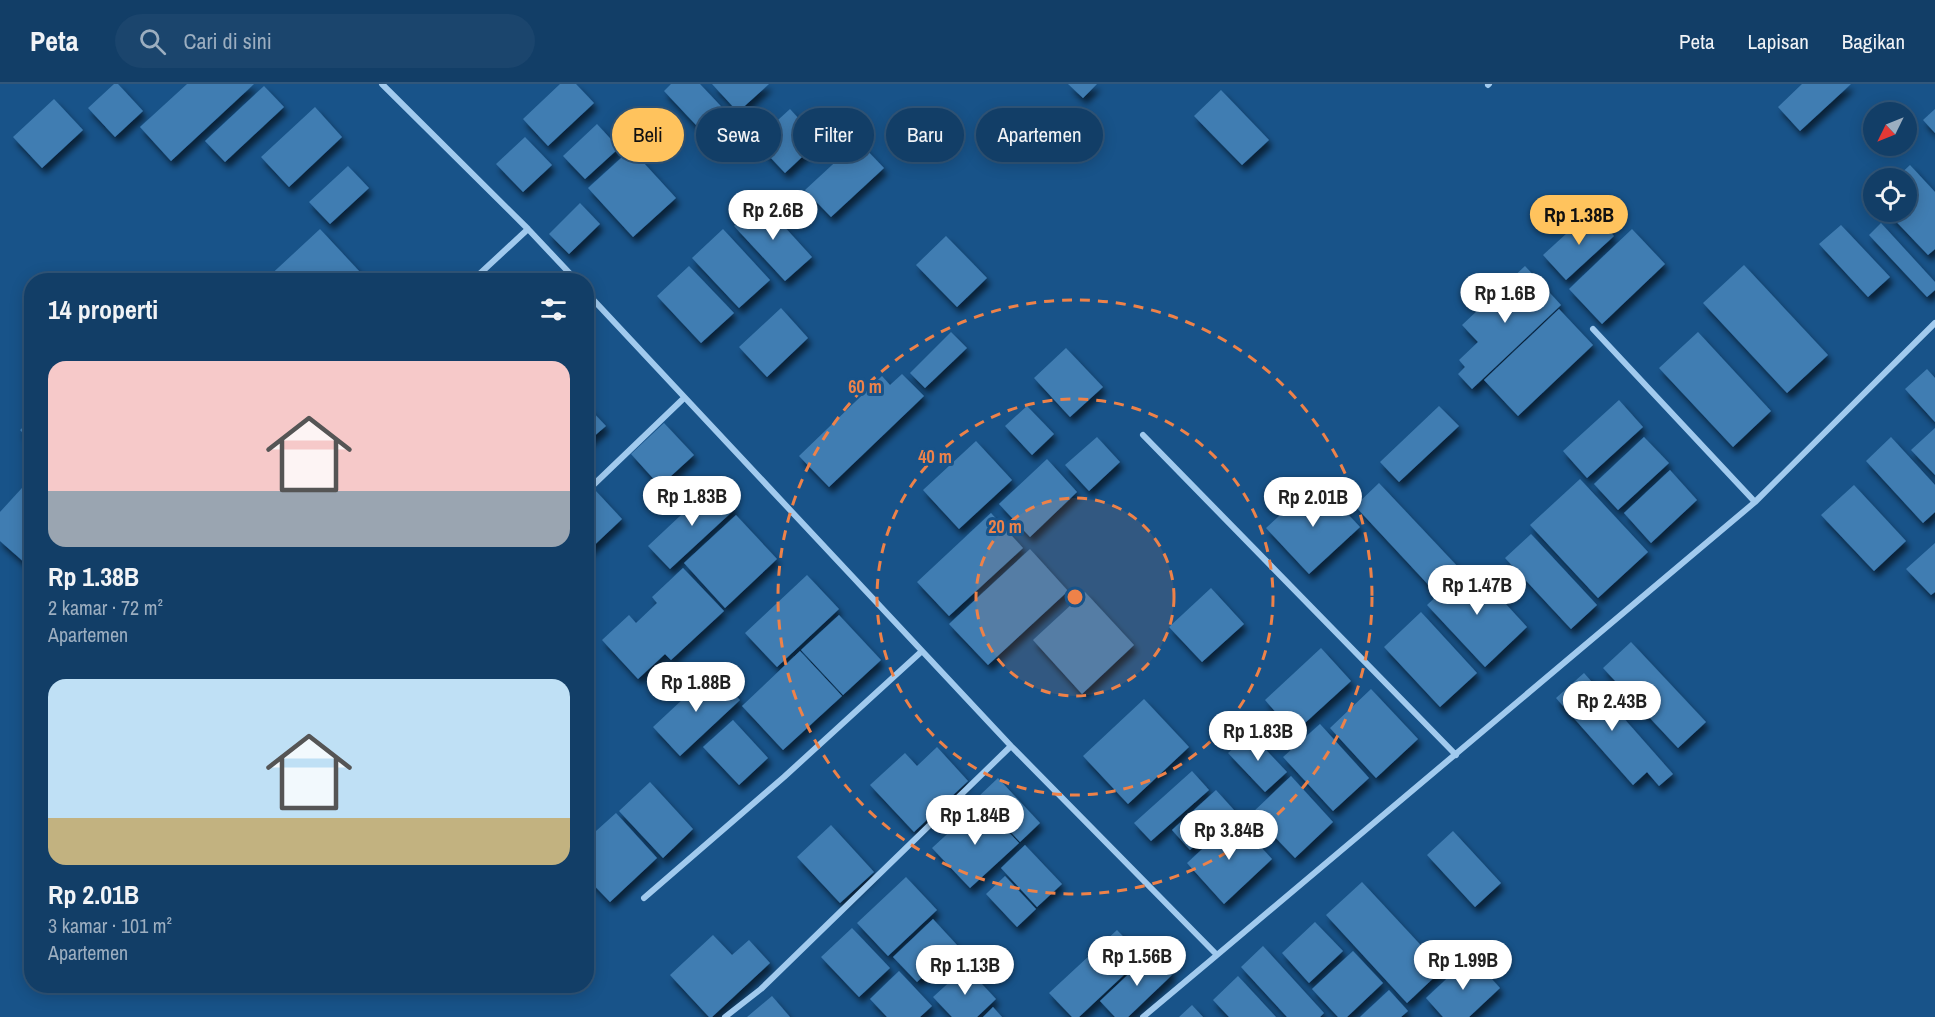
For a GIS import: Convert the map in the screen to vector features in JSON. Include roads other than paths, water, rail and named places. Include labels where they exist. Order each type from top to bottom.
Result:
[{"type":"street","points":[[382,84],[569,273]]},
{"type":"street","points":[[481,273],[528,229]]},
{"type":"street","points":[[594,301],[1011,746],[1217,955]]},
{"type":"street","points":[[1143,1017],[1755,501],[1935,323]]},
{"type":"street","points":[[1593,329],[1755,501]]},
{"type":"street","points":[[594,484],[684,398]]},
{"type":"street","points":[[1143,435],[1456,755]]},
{"type":"street","points":[[644,898],[784,777],[922,651]]},
{"type":"street","points":[[725,1017],[761,988],[1011,746]]}]
